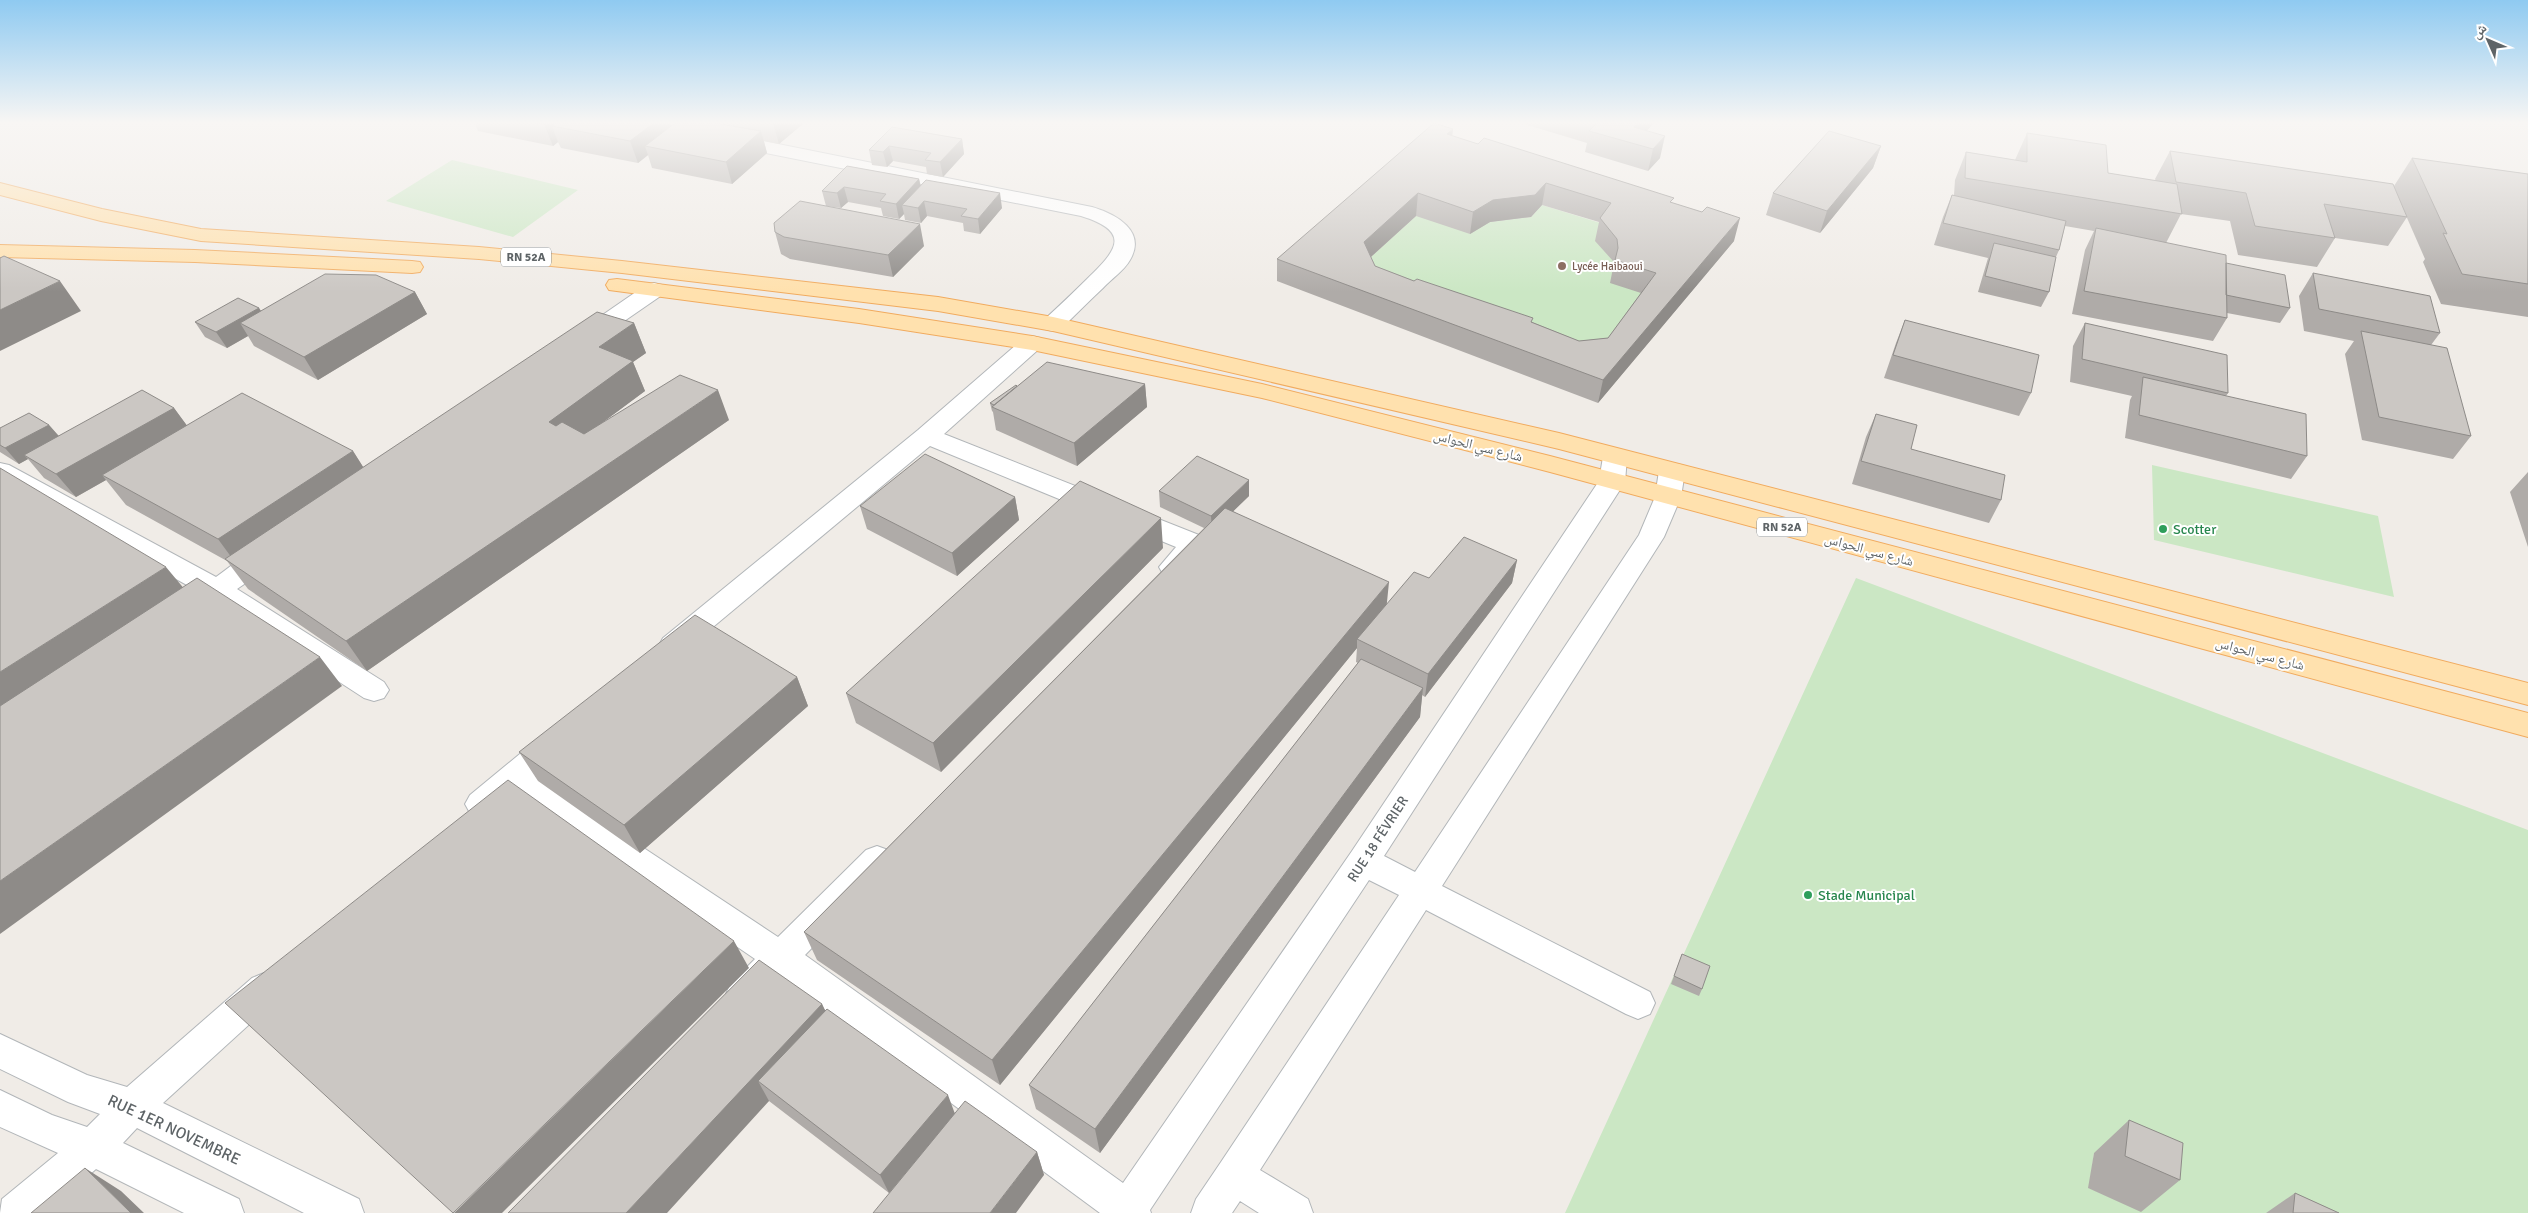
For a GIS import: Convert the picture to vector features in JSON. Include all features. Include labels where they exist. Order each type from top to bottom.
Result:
[{"type":"main road","name":"RN 52A","points":[[0,189],[101,215],[201,235],[469,252],[632,268],[908,300],[1042,334]]},
{"type":"main road","name":"RN 52A","points":[[0,251],[195,256],[481,270],[859,316],[1042,334]]},
{"type":"main road","name":"شارع سي الحواس","points":[[1042,334],[1550,464],[1614,470],[2528,694]]},
{"type":"main road","name":"شارع سي الحواس","points":[[1670,484],[2528,725]]},
{"type":"street","points":[[650,664],[927,436],[1042,334],[1120,259],[1125,250],[1123,234],[1109,220],[1085,211],[926,180]]},
{"type":"street","points":[[564,352],[654,290]]},
{"type":"street","points":[[927,436],[1196,544],[1153,586]]},
{"type":"street","points":[[0,470],[218,590],[374,690]]},
{"type":"street","name":"RUE 18 FÉVRIER","points":[[1128,1212],[1363,861],[1614,470]]},
{"type":"street","points":[[1210,1213],[1651,537],[1670,484]]},
{"type":"street","points":[[169,623],[292,539]]},
{"type":"street","points":[[459,822],[574,727]]},
{"type":"street","points":[[512,777],[779,956],[1128,1212]]},
{"type":"street","points":[[725,1013],[779,956],[899,838]]},
{"type":"street","points":[[1363,861],[1638,1003]]},
{"type":"street","points":[[16,1213],[93,1148],[132,1107],[286,970]]},
{"type":"street","name":"RUE 1ER NOVEMBRE","points":[[0,1051],[81,1090],[132,1107],[326,1209]]},
{"type":"street","points":[[0,1108],[44,1130],[93,1148],[225,1213]]},
{"type":"street","points":[[1234,1175],[1294,1213]]},
{"type":"green space","points":[[420,180],[534,180],[578,190],[513,237],[386,201]]},
{"type":"green space","points":[[1542,205],[1607,225],[1679,260],[1603,361],[1363,264],[1416,216],[1490,222],[1531,217]]},
{"type":"green space","points":[[2152,465],[2378,516],[2394,597],[2154,540]]},
{"type":"green space","points":[[1856,578],[2528,830],[2528,1213],[1565,1213]],"holes":[[[2094,1153],[2141,1211],[2089,1188]]]},
{"type":"building","points":[[833,180],[918,180],[896,204],[880,201],[886,194],[844,187],[837,193],[822,191]]},
{"type":"building","points":[[926,180],[1000,193],[978,219],[961,216],[967,209],[924,201],[918,208],[902,205]]},
{"type":"building","points":[[1369,180],[1616,180],[1674,198],[1670,202],[1702,212],[1707,207],[1740,218],[1603,380],[1277,259]],"holes":[[[1546,183],[1611,203],[1600,218],[1617,239],[1618,248],[1615,260],[1656,273],[1608,338],[1579,341],[1531,322],[1533,318],[1417,279],[1414,281],[1375,266],[1364,242],[1418,193],[1473,212],[1493,200],[1535,195]]]},
{"type":"building","points":[[1785,180],[1853,180],[1827,211],[1773,193]]},
{"type":"building","points":[[1975,180],[2149,180],[2177,184],[2182,214]]},
{"type":"building","points":[[2176,180],[2363,180],[2393,184],[2407,217],[2324,204],[2335,238],[2255,226],[2246,193],[2176,182]]},
{"type":"building","points":[[2422,180],[2528,180],[2528,284],[2462,274],[2443,233],[2447,234]]},
{"type":"building","points":[[1952,195],[2066,221],[2059,250],[1943,223]]},
{"type":"building","points":[[800,201],[920,224],[888,255],[784,237],[775,232],[774,223]]},
{"type":"building","points":[[2096,228],[2226,255],[2227,318],[2084,291]]},
{"type":"building","points":[[1994,243],[2056,257],[2049,292],[1985,276]]},
{"type":"building","points":[[4,256],[60,281],[0,310],[0,258]]},
{"type":"building","points":[[2226,263],[2285,275],[2290,308],[2226,295]]},
{"type":"building","points":[[2313,273],[2430,296],[2440,333],[2319,309]]},
{"type":"building","points":[[325,274],[376,275],[415,292],[304,357],[240,323]]},
{"type":"building","points":[[238,298],[259,308],[216,332],[195,322]]},
{"type":"building","points":[[597,312],[634,323],[599,347],[633,361],[549,422],[556,426],[562,422],[584,434],[680,375],[718,390],[346,641],[225,559]]},
{"type":"building","points":[[1905,320],[2039,355],[2031,393],[1893,355]]},
{"type":"building","points":[[2085,323],[2227,355],[2228,393],[2082,359]]},
{"type":"building","points":[[2361,331],[2447,348],[2471,436],[2379,417]]},
{"type":"building","points":[[1047,362],[1145,384],[1074,443],[992,407]]},
{"type":"building","points":[[2143,377],[2306,414],[2307,456],[2139,415]]},
{"type":"building","points":[[1016,385],[994,405],[990,403]]},
{"type":"building","points":[[142,390],[174,408],[56,474],[24,455]]},
{"type":"building","points":[[242,393],[353,451],[218,539],[102,475]]},
{"type":"building","points":[[29,413],[49,425],[5,448],[0,445],[0,428]]},
{"type":"building","points":[[1876,414],[1917,425],[1911,449],[2005,475],[2001,500],[1861,461]]},
{"type":"building","points":[[925,454],[1015,497],[952,553],[860,506]]},
{"type":"building","points":[[1197,456],[1249,480],[1211,516],[1159,491]]},
{"type":"building","points":[[0,468],[166,567],[0,672]]},
{"type":"building","points":[[1080,481],[1161,518],[933,743],[846,693]]},
{"type":"building","points":[[1225,508],[1389,582],[992,1060],[804,932]]},
{"type":"building","points":[[1464,537],[1517,560],[1428,674],[1357,639],[1414,572],[1429,578]]},
{"type":"building","points":[[197,578],[320,657],[0,881],[0,706]]},
{"type":"building","points":[[695,615],[797,677],[624,825],[519,752]]},
{"type":"building","points":[[1361,659],[1423,688],[1095,1129],[1029,1085]]},
{"type":"building","points":[[508,780],[734,941],[453,1213],[225,1003]]},
{"type":"building","points":[[1682,954],[1710,966],[1702,989],[1674,976]]},
{"type":"building","points":[[759,960],[822,1004],[626,1213],[508,1213]]},
{"type":"building","points":[[827,1009],[948,1095],[880,1175],[758,1081]]},
{"type":"building","points":[[965,1101],[1037,1152],[990,1213],[873,1213]]},
{"type":"building","points":[[2129,1120],[2183,1143],[2180,1180],[2125,1156]]},
{"type":"building","points":[[85,1168],[131,1213],[31,1213]]},
{"type":"building","points":[[2295,1193],[2339,1213],[2293,1213]]},
{"type":"place","name":"Lycée Haibaoui","points":[[1562,266]]},
{"type":"place","name":"Scotter","points":[[2163,529]]},
{"type":"place","name":"Stade Municipal","points":[[1808,895]]}]
